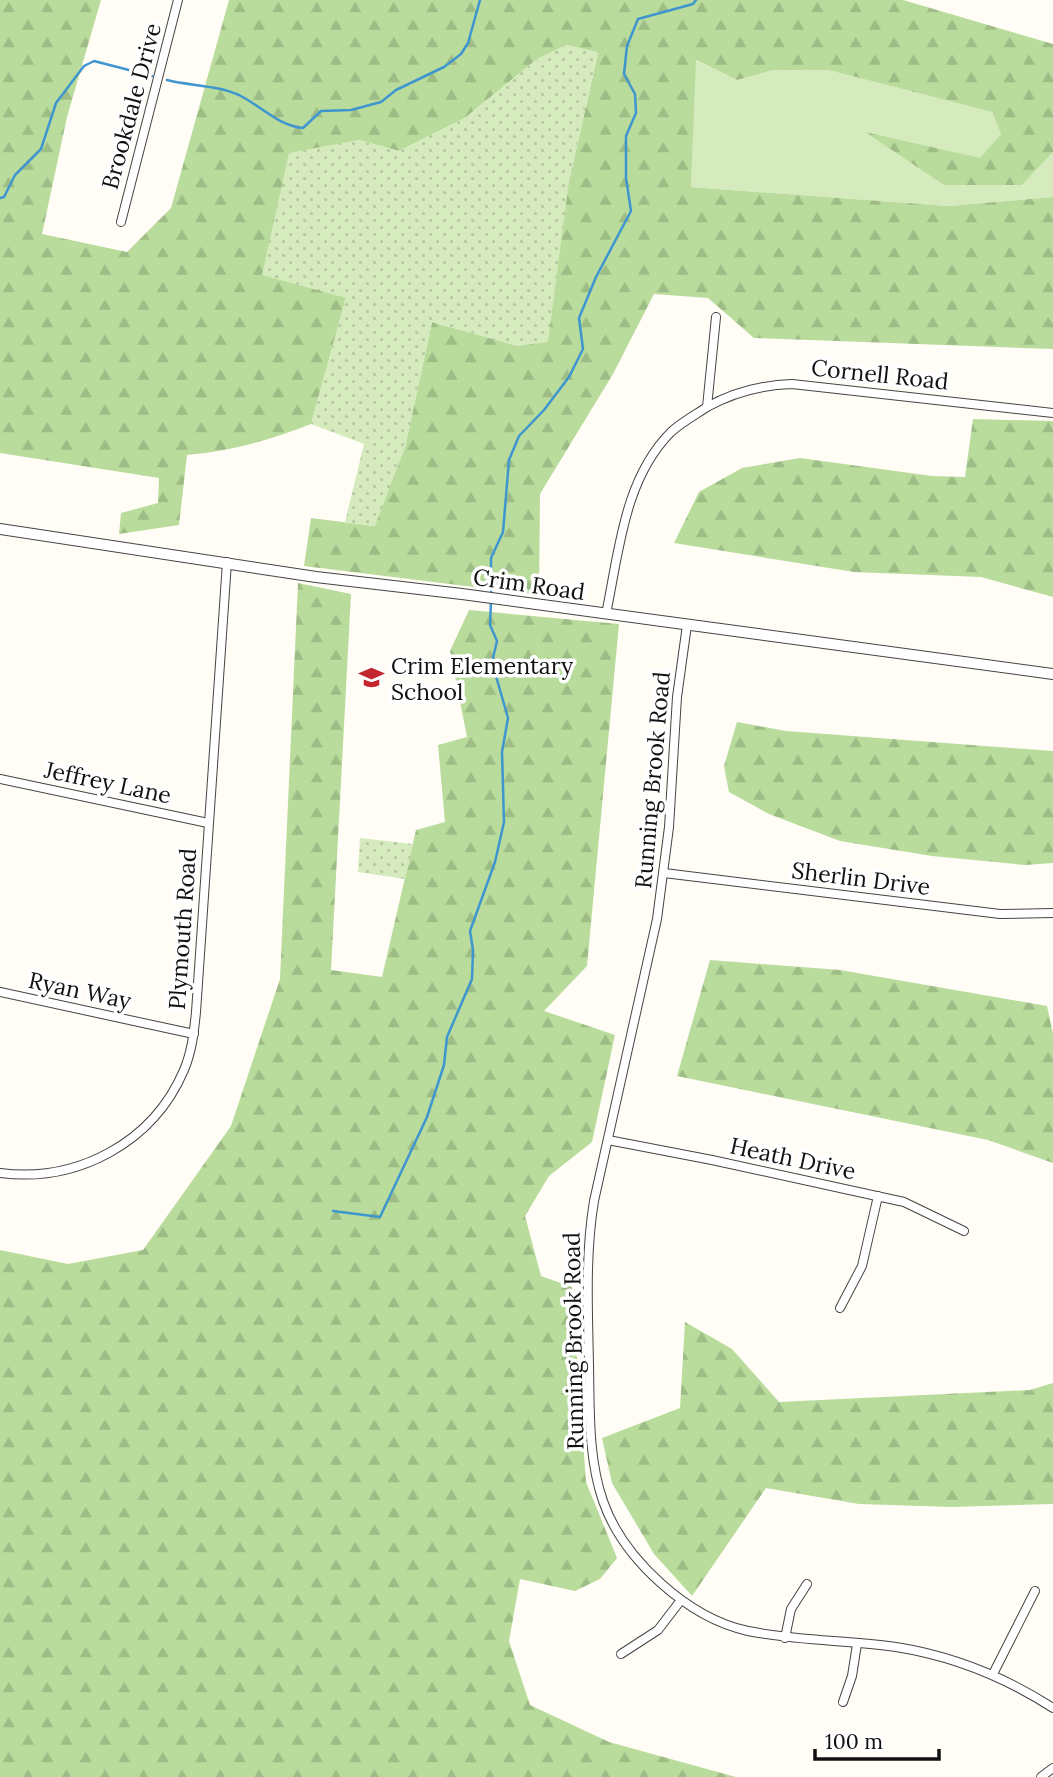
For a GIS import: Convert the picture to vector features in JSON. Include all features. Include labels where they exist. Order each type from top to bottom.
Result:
[{"type":"street","name":"Brookdale Drive","points":[[121,222],[178,0]]},
{"type":"street","points":[[707,407],[716,317]]},
{"type":"street","name":"Cornell Road","points":[[606,614],[626,518],[637,483],[649,458],[670,433],[707,407],[735,393],[766,385],[792,384],[1053,413]]},
{"type":"street","name":"Crim Road","points":[[0,529],[316,577],[508,600],[1053,674]]},
{"type":"street","name":"Plymouth Road","points":[[0,1172],[33,1175],[75,1168],[105,1156],[132,1138],[156,1114],[176,1086],[184,1069],[194,1034],[227,562]]},
{"type":"street","name":"Running Brook Road","points":[[687,625],[677,697],[664,873],[657,919],[594,1201],[588,1244],[590,1420],[598,1485],[604,1505],[629,1548],[664,1587],[681,1600],[729,1625],[785,1638],[895,1647],[932,1654],[993,1674],[1053,1708]]},
{"type":"street","name":"Jeffrey Lane","points":[[0,779],[208,823]]},
{"type":"street","name":"Sherlin Drive","points":[[664,873],[1000,914],[1053,913]]},
{"type":"street","name":"Ryan Way","points":[[0,992],[194,1034]]},
{"type":"street","name":"Heath Drive","points":[[608,1140],[878,1196],[916,1207],[964,1231]]},
{"type":"street","points":[[840,1307],[862,1266],[878,1196]]},
{"type":"street","points":[[785,1638],[791,1609],[807,1584]]},
{"type":"street","points":[[993,1674],[1035,1591]]},
{"type":"street","points":[[621,1654],[658,1630],[681,1600]]},
{"type":"street","points":[[843,1702],[852,1676],[857,1644]]},
{"type":"street","points":[[1041,1777],[1053,1768]]},
{"type":"green space","points":[[0,0],[101,0],[67,117],[42,234],[127,252],[171,208],[229,0],[903,0],[1053,44],[1053,152],[1022,185],[944,185],[865,132],[980,158],[1001,134],[992,112],[828,70],[774,70],[737,80],[696,60],[691,187],[949,206],[1053,197],[1053,349],[754,338],[708,298],[654,294],[613,374],[540,494],[539,595],[304,566],[311,518],[374,526],[405,447],[432,322],[518,346],[569,181],[598,53],[566,45],[536,60],[465,118],[399,151],[358,140],[346,298],[311,424],[250,444],[187,455],[179,525],[119,534],[121,513],[158,503],[159,478],[0,453]]},
{"type":"green space","points":[[566,45],[598,52],[569,181],[548,342],[518,346],[432,322],[405,447],[375,526],[345,522],[364,444],[311,424],[346,298],[262,275],[289,153],[358,140],[399,151],[465,118],[536,60]]},
{"type":"green space","points":[[695,60],[737,80],[774,70],[828,70],[992,112],[1001,134],[981,158],[1022,185],[1053,152],[1053,197],[949,206],[691,187]]},
{"type":"green space","points":[[973,419],[1053,421],[1053,597],[981,577],[854,572],[674,543],[699,492],[742,468],[800,458],[932,476],[965,477]]},
{"type":"green space","points":[[298,583],[351,594],[331,970],[382,977],[416,830],[445,822],[438,745],[467,737],[450,651],[469,610],[619,624],[587,966],[544,1011],[615,1035],[592,1142],[549,1176],[525,1216],[541,1276],[572,1287],[586,1482],[617,1558],[600,1579],[575,1591],[520,1579],[509,1641],[530,1705],[609,1742],[736,1777],[0,1777],[0,1250],[68,1264],[143,1250],[231,1126],[280,979]]},
{"type":"green space","points":[[737,722],[786,731],[1053,751],[1053,863],[1025,865],[932,856],[840,841],[769,814],[729,792],[724,766]]},
{"type":"green space","points":[[360,838],[413,844],[405,879],[358,872]]},
{"type":"green space","points":[[710,960],[840,970],[1047,1006],[1053,1034],[1053,1163],[988,1140],[677,1076]]},
{"type":"green space","points":[[685,1322],[732,1349],[779,1402],[1030,1390],[1053,1383],[1053,1504],[952,1507],[859,1504],[766,1488],[692,1596],[654,1554],[612,1483],[602,1438],[680,1408]]},
{"type":"waterway","points":[[167,80],[231,92],[277,119],[303,128],[321,111],[351,110],[381,102],[396,90],[444,67],[461,54],[468,43],[480,0]]},
{"type":"waterway","points":[[491,594],[491,558],[503,532],[509,460],[519,436],[544,410],[569,377],[583,349],[579,318],[596,277],[631,211],[626,178],[626,136],[636,113],[635,94],[624,74],[627,46],[638,19],[693,4],[696,0]]},
{"type":"waterway","points":[[0,198],[4,197],[15,175],[41,149],[56,103],[84,66],[94,61],[152,76]]},
{"type":"waterway","points":[[333,1211],[380,1217],[427,1117],[444,1065],[447,1037],[472,979],[473,950],[470,931],[495,862],[504,822],[502,752],[508,718],[492,662],[497,641],[490,625],[491,601]]},
{"type":"place","name":"Crim Elementary School","points":[[371,678]]}]
